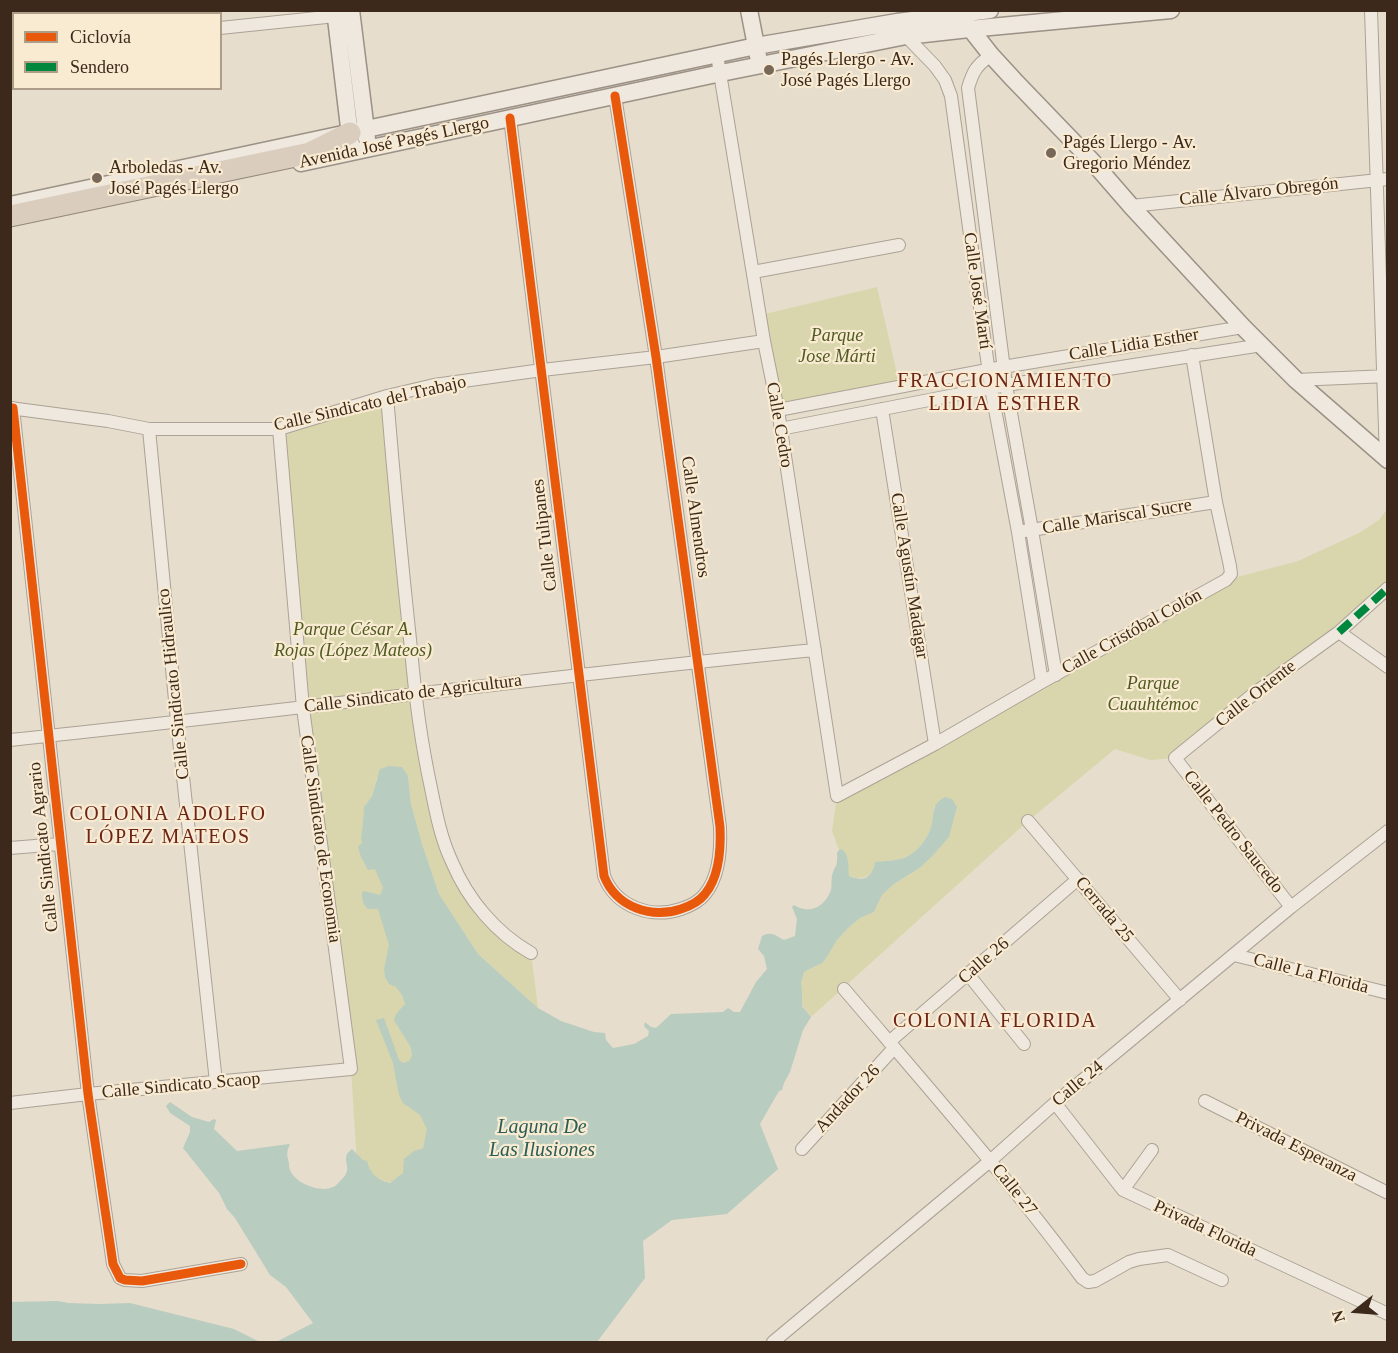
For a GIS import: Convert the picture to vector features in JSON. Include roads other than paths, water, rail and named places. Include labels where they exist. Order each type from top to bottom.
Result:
[{"type":"highway","points":[[10,216],[359,141]]},
{"type":"main road","points":[[749,10],[759,65]]},
{"type":"main road","name":"Avenida José Pagés Llergo","points":[[10,205],[359,141],[510,118],[759,65],[959,12],[990,10]]},
{"type":"main road","name":"Avenida José Pagés Llergo","points":[[10,225],[756,46],[901,29],[969,29],[1171,10]]},
{"type":"main road","points":[[340,12],[359,141]]},
{"type":"main road","points":[[959,12],[969,29],[991,55],[1091,160],[1243,327],[1296,380],[1387,460]]},
{"type":"street","points":[[1371,10],[1382,180],[1387,460]]},
{"type":"street","points":[[222,28],[340,12]]},
{"type":"street","name":"Calle José Martí","points":[[901,29],[935,66],[945,80],[951,96],[988,370],[1018,532],[1042,682]]},
{"type":"street","name":"Calle Cedro","points":[[717,55],[764,341],[778,410],[837,796]]},
{"type":"street","name":"Calle José Martí","points":[[991,55],[973,72],[968,88],[1003,367],[1056,675]]},
{"type":"street","name":"Calle Almendros","points":[[615,96],[656,357],[720,827],[719,855],[712,880],[704,896],[687,907],[662,913]]},
{"type":"street","name":"Calle Tulipanes","points":[[510,118],[604,876],[610,889],[626,904],[641,910],[662,913]]},
{"type":"street","name":"Calle Álvaro Obregón","points":[[1131,206],[1382,180]]},
{"type":"street","points":[[753,272],[898,245]]},
{"type":"street","name":"Calle Lidia Esther","points":[[778,410],[1003,367],[1243,327]]},
{"type":"street","name":"Calle Sindicato del Trabajo","points":[[12,408],[149,429],[279,429],[387,396],[434,385],[764,341]]},
{"type":"street","name":"Calle Lidia Esther","points":[[780,429],[1006,385],[1262,345]]},
{"type":"street","name":"Calle Cristóbal Colón","points":[[837,796],[935,744],[1226,580],[1231,574],[1216,502],[1192,356]]},
{"type":"street","points":[[1296,380],[1386,377]]},
{"type":"street","points":[[387,396],[415,693],[432,796],[442,836],[465,888],[486,917],[507,937],[531,953]]},
{"type":"street","name":"Calle Sindicato Agrario","points":[[12,408],[88,1094],[113,1264],[120,1278],[142,1281],[241,1264]]},
{"type":"street","name":"Calle Agustín Madagar","points":[[882,409],[935,744]]},
{"type":"street","name":"Calle Sindicato Hidraulico","points":[[149,429],[177,721],[216,1082]]},
{"type":"street","name":"Calle Sindicato de Economia","points":[[279,429],[303,708],[351,1069]]},
{"type":"street","name":"Calle Mariscal Sucre","points":[[1018,532],[1216,502]]},
{"type":"street","name":"Calle Oriente","points":[[1175,758],[1256,692],[1339,632],[1388,588]]},
{"type":"street","points":[[1339,632],[1388,667]]},
{"type":"street","name":"Calle Sindicato de Agricultura","points":[[10,740],[698,661],[815,650]]},
{"type":"street","name":"Calle Pedro Saucedo","points":[[1175,758],[1291,907]]},
{"type":"street","name":"Cerrada 25","points":[[1028,821],[1180,1000]]},
{"type":"street","name":"Calle 24","points":[[773,1342],[990,1161],[1055,1103],[1291,907],[1388,831]]},
{"type":"street","points":[[10,848],[60,844]]},
{"type":"street","name":"Calle 26","points":[[892,1045],[968,974],[1078,879]]},
{"type":"street","name":"Calle La Florida","points":[[1234,955],[1388,993]]},
{"type":"street","points":[[968,974],[1024,1044]]},
{"type":"street","name":"Calle 27","points":[[844,989],[990,1161],[1045,1228],[1082,1278],[1088,1282],[1095,1281],[1129,1262],[1168,1255],[1222,1280]]},
{"type":"street","name":"Andador 26","points":[[802,1149],[892,1045]]},
{"type":"street","name":"Calle Sindicato Scaop","points":[[10,1103],[351,1069]]},
{"type":"street","name":"Privada Esperanza","points":[[1205,1101],[1388,1193]]},
{"type":"street","name":"Privada Florida","points":[[1055,1103],[1123,1190],[1388,1314]]},
{"type":"street","points":[[1123,1190],[1152,1150]]},
{"type":"water","name":"Laguna De Las Ilusiones","points":[[389,766],[402,767],[408,776],[411,804],[439,894],[478,954],[538,1008],[561,1021],[594,1032],[605,1033],[606,1040],[613,1048],[634,1044],[648,1036],[649,1031],[644,1026],[645,1022],[656,1028],[671,1014],[723,1012],[728,1008],[734,1012],[740,1012],[756,982],[767,969],[764,956],[758,949],[762,936],[771,934],[784,940],[795,936],[797,919],[792,907],[794,905],[811,909],[825,901],[831,890],[839,850],[842,849],[846,855],[849,876],[859,879],[866,877],[872,872],[875,862],[904,858],[920,847],[932,825],[935,807],[940,800],[945,797],[952,799],[957,807],[949,837],[934,854],[921,867],[894,884],[882,895],[874,912],[860,918],[848,928],[822,963],[804,972],[801,983],[802,1006],[811,1017],[803,1030],[782,1090],[779,1091],[760,1124],[778,1169],[727,1214],[672,1220],[643,1241],[645,1278],[597,1342],[276,1342],[313,1323],[286,1287],[270,1275],[219,1193],[183,1148],[190,1132],[190,1126],[170,1113],[166,1106],[170,1102],[192,1117],[209,1122],[216,1120],[214,1129],[237,1151],[289,1144],[287,1156],[291,1172],[304,1184],[322,1189],[333,1187],[345,1176],[346,1157],[352,1149],[367,1161],[375,1176],[390,1183],[403,1173],[404,1159],[414,1151],[423,1148],[427,1129],[420,1115],[403,1103],[399,1095],[393,1063],[376,1020],[384,1018],[399,1060],[403,1063],[409,1061],[412,1056],[410,1046],[394,1020],[405,1004],[402,995],[396,987],[389,984],[385,977],[384,969],[389,945],[378,909],[368,909],[362,898],[364,891],[380,895],[383,888],[375,869],[368,870],[358,847],[362,843],[364,807],[372,796],[380,769]]},
{"type":"water","points":[[58,1301],[99,1304],[130,1303],[234,1329],[260,1342],[11,1342],[11,1302]]},
{"type":"place","name":"Pagés Llergo - Av. José Pagés Llergo","points":[[769,70]]},
{"type":"place","name":"Pagés Llergo - Av. Gregorio Méndez","points":[[1051,153]]},
{"type":"place","name":"Arboledas - Av. José Pagés Llergo","points":[[97,178]]},
{"type":"district","name":"FRACCIONAMIENTO LIDIA ESTHER","points":[[1005,394]]},
{"type":"district","name":"COLONIA ADOLFO LÓPEZ MATEOS","points":[[168,826]]},
{"type":"district","name":"COLONIA FLORIDA","points":[[995,1022]]},
{"type":"park label","name":"Parque Jose Márti","points":[[837,346]]},
{"type":"park label","name":"Parque César A. Rojas (López Mateos)","points":[[353,640]]},
{"type":"park label","name":"Parque Cuauhtémoc","points":[[1153,694]]}]
